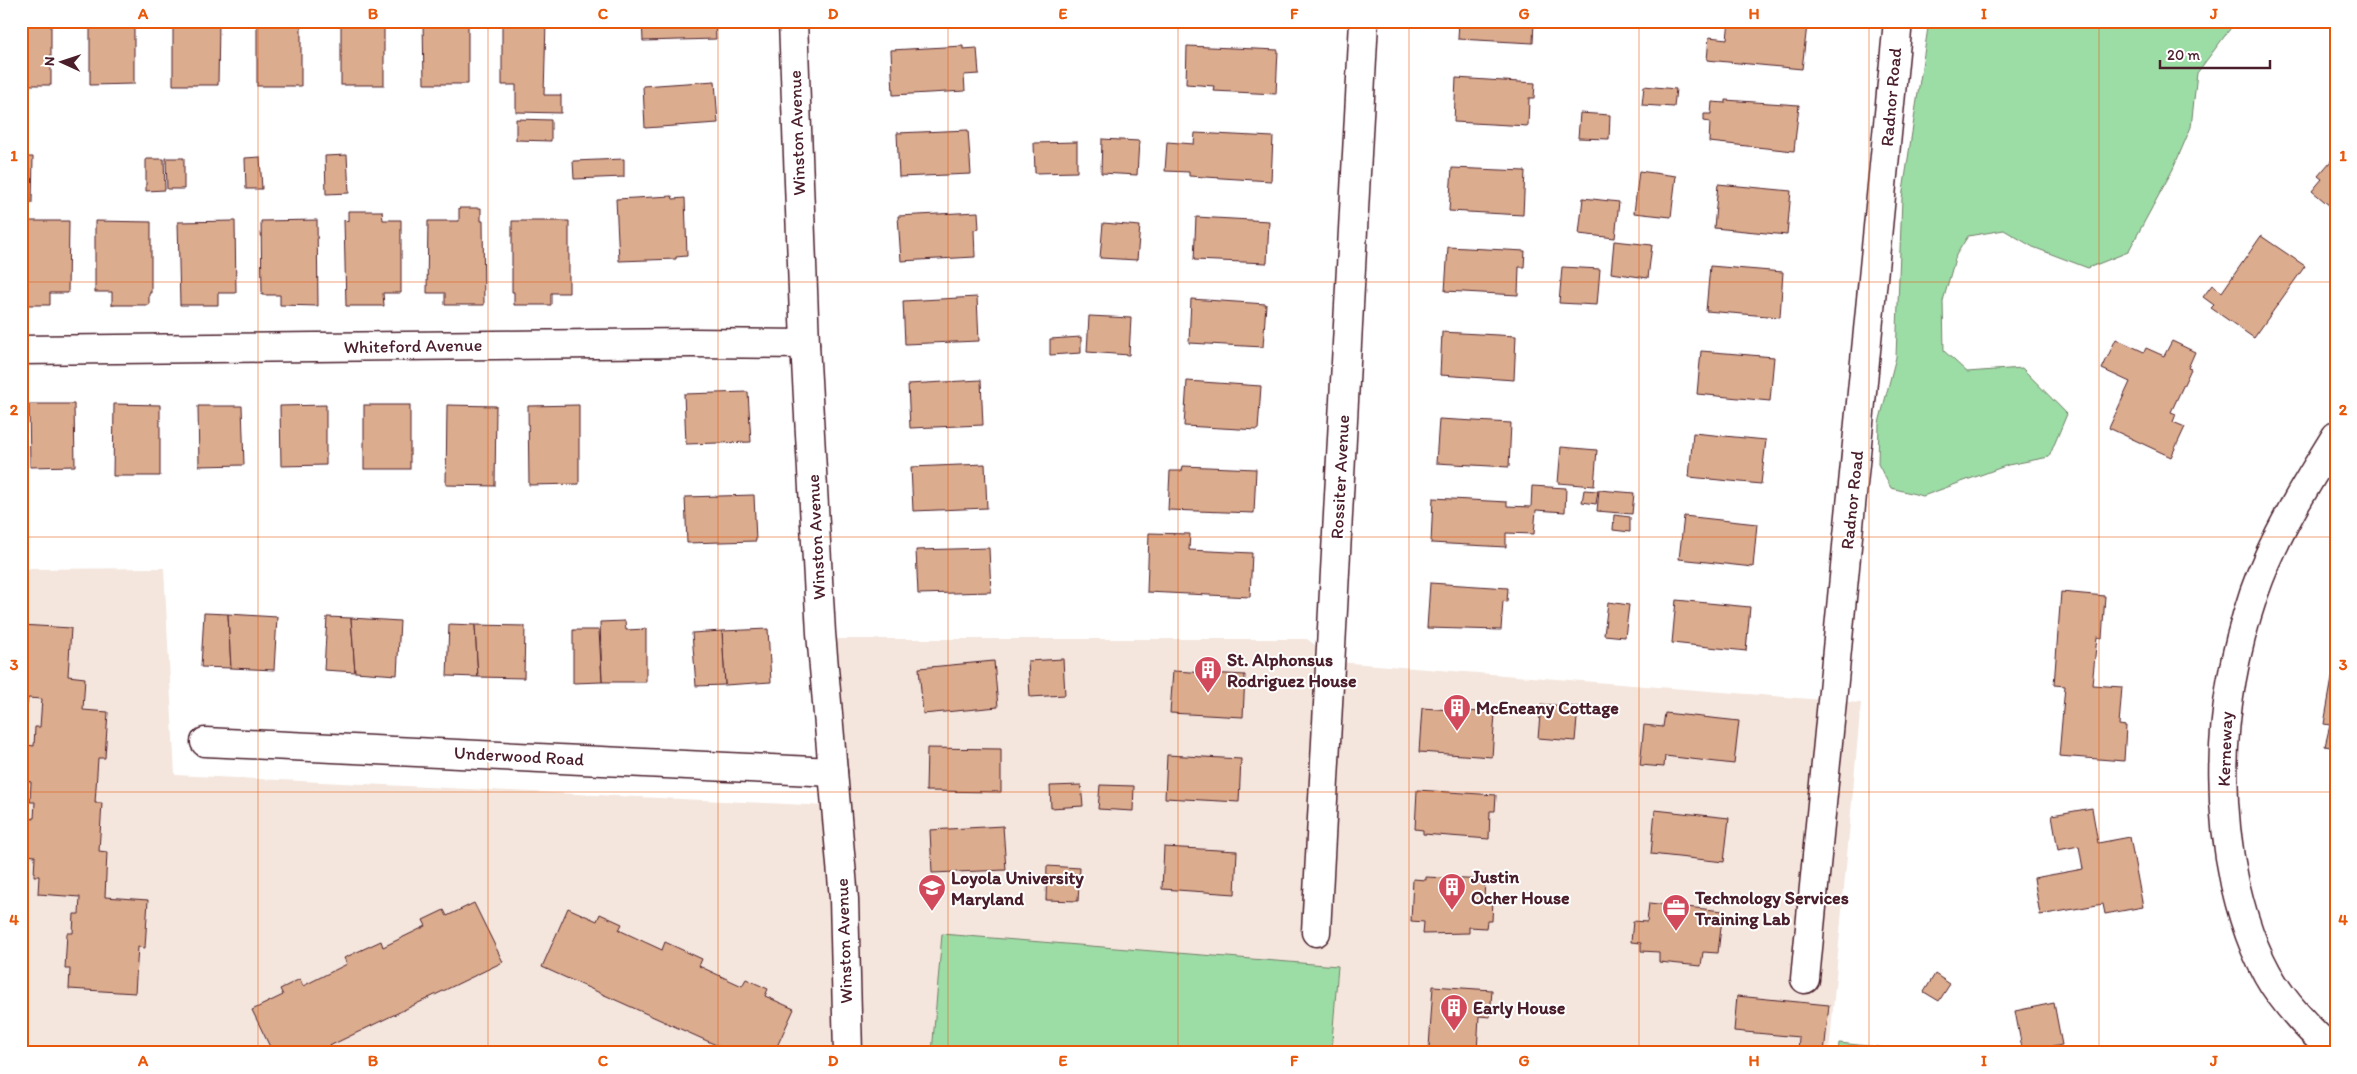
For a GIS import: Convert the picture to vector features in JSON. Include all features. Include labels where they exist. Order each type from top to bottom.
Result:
[{"type":"street","name":"Winston Avenue","points":[[794,21],[804,344],[821,633],[844,898],[848,1053]]},
{"type":"street","name":"Rossiter Avenue","points":[[1316,932],[1364,21]]},
{"type":"street","name":"Radnor Road","points":[[1805,979],[1898,21]]},
{"type":"street","name":"Whiteford Avenue","points":[[21,350],[691,343],[804,344]]},
{"type":"street","name":"Kerneway","points":[[2335,1053],[2304,1025],[2280,994],[2257,954],[2241,910],[2230,862],[2224,808],[2222,755],[2227,700],[2238,645],[2254,592],[2273,548],[2336,436]]},
{"type":"street","name":"Underwood Road","points":[[205,742],[833,772]]},
{"type":"shaded area","name":"Loyola University Maryland","points":[[164,568],[175,775],[828,806],[815,639],[1307,639],[1338,662],[1861,703],[1829,1053],[21,1053],[21,569]]},
{"type":"green space","points":[[1929,21],[2236,21],[2197,73],[2191,127],[2173,169],[2128,252],[2088,268],[2033,247],[2004,230],[1968,236],[1956,255],[1943,301],[1944,351],[1967,372],[2022,368],[2067,414],[2049,457],[2008,465],[1923,496],[1891,488],[1878,464],[1879,423],[1896,357],[1902,198]]},
{"type":"green space","points":[[942,934],[1338,966],[1331,1053],[932,1053]]},
{"type":"green space","points":[[1839,1043],[1935,1053],[1838,1053]]},
{"type":"building","points":[[21,21],[51,21],[51,85],[21,85]]},
{"type":"building","points":[[90,21],[134,21],[134,84],[90,85]]},
{"type":"building","points":[[173,21],[219,21],[218,85],[173,85]]},
{"type":"building","points":[[257,21],[301,21],[301,86],[257,86]]},
{"type":"building","points":[[341,21],[384,21],[384,85],[341,85]]},
{"type":"building","points":[[423,21],[468,21],[468,84],[424,84]]},
{"type":"building","points":[[502,21],[546,21],[544,95],[561,95],[561,113],[516,112],[516,85],[502,85]]},
{"type":"building","points":[[642,21],[715,21],[716,39],[643,41]]},
{"type":"building","points":[[1459,21],[1534,21],[1533,43],[1458,39]]},
{"type":"building","points":[[1729,21],[1770,21],[1807,25],[1802,69],[1707,60],[1709,37],[1727,39]]},
{"type":"building","points":[[963,46],[963,49],[977,48],[979,74],[964,75],[965,91],[893,95],[891,50]]},
{"type":"building","points":[[1187,46],[1278,50],[1276,94],[1213,91],[1214,86],[1186,84]]},
{"type":"building","points":[[1456,78],[1535,83],[1534,98],[1529,98],[1528,126],[1454,122]]},
{"type":"building","points":[[715,81],[718,123],[645,128],[643,86]]},
{"type":"building","points":[[1644,86],[1676,89],[1674,107],[1642,105]]},
{"type":"building","points":[[1725,100],[1799,105],[1794,151],[1709,142],[1710,122],[1704,121],[1704,114],[1711,114],[1712,102],[1725,103]]},
{"type":"building","points":[[1580,113],[1610,115],[1609,139],[1578,138]]},
{"type":"building","points":[[516,119],[551,120],[551,141],[516,140]]},
{"type":"building","points":[[968,130],[971,174],[899,177],[897,133]]},
{"type":"building","points":[[1195,133],[1273,137],[1271,181],[1189,176],[1189,172],[1165,171],[1167,142],[1194,144]]},
{"type":"building","points":[[1102,139],[1139,141],[1137,175],[1101,173]]},
{"type":"building","points":[[1077,142],[1077,172],[1035,173],[1034,143]]},
{"type":"building","points":[[347,155],[349,193],[326,194],[325,156]]},
{"type":"building","points":[[2336,155],[2336,211],[2312,191],[2322,179],[2318,176]]},
{"type":"building","points":[[21,157],[33,157],[32,203],[21,203]]},
{"type":"building","points":[[260,157],[262,189],[246,189],[245,158]]},
{"type":"building","points":[[166,158],[184,158],[184,189],[167,189]]},
{"type":"building","points":[[146,159],[164,159],[165,190],[146,191]]},
{"type":"building","points":[[624,159],[624,177],[574,179],[573,161]]},
{"type":"building","points":[[1452,168],[1525,171],[1523,215],[1449,211]]},
{"type":"building","points":[[1639,171],[1676,176],[1671,217],[1634,213]]},
{"type":"building","points":[[1718,184],[1791,191],[1787,235],[1714,228]]},
{"type":"building","points":[[672,196],[673,199],[685,198],[687,256],[676,257],[676,259],[619,261],[616,199]]},
{"type":"building","points":[[1583,198],[1619,202],[1615,238],[1579,234]]},
{"type":"building","points":[[459,208],[481,208],[481,221],[483,221],[484,305],[445,305],[445,293],[427,293],[428,221],[459,221]]},
{"type":"building","points":[[348,211],[382,211],[383,220],[401,220],[401,293],[383,293],[384,306],[346,306],[344,220],[348,221]]},
{"type":"building","points":[[978,212],[979,229],[974,230],[975,257],[901,261],[898,216]]},
{"type":"building","points":[[1196,217],[1269,221],[1267,263],[1194,260]]},
{"type":"building","points":[[317,220],[318,306],[280,305],[280,295],[262,295],[261,221]]},
{"type":"building","points":[[21,221],[69,221],[68,293],[50,293],[50,305],[21,305]]},
{"type":"building","points":[[95,221],[151,222],[151,293],[149,293],[149,305],[112,305],[112,292],[95,292]]},
{"type":"building","points":[[235,221],[236,293],[218,293],[218,305],[180,305],[178,222]]},
{"type":"building","points":[[512,221],[569,221],[569,293],[551,293],[551,305],[514,305],[514,292],[512,292]]},
{"type":"building","points":[[1103,223],[1140,226],[1137,260],[1100,258]]},
{"type":"building","points":[[2261,236],[2305,266],[2254,338],[2211,308],[2214,305],[2203,297],[2212,285],[2222,292]]},
{"type":"building","points":[[1614,241],[1652,245],[1648,278],[1611,273]]},
{"type":"building","points":[[1448,247],[1525,251],[1524,267],[1519,267],[1518,295],[1445,291]]},
{"type":"building","points":[[1710,266],[1783,272],[1780,317],[1706,311]]},
{"type":"building","points":[[1562,267],[1600,269],[1597,305],[1559,303]]},
{"type":"building","points":[[977,297],[979,341],[905,344],[903,301]]},
{"type":"building","points":[[1191,299],[1266,304],[1263,347],[1189,343]]},
{"type":"building","points":[[1089,316],[1131,318],[1129,355],[1087,352]]},
{"type":"building","points":[[1442,332],[1516,336],[1514,380],[1440,375]]},
{"type":"building","points":[[1081,337],[1081,353],[1050,355],[1050,339]]},
{"type":"building","points":[[2116,339],[2144,352],[2146,348],[2164,356],[2172,341],[2195,352],[2188,368],[2191,369],[2171,412],[2176,414],[2173,422],[2185,427],[2171,457],[2109,428],[2130,382],[2102,369]]},
{"type":"building","points":[[1701,351],[1774,357],[1770,401],[1697,394]]},
{"type":"building","points":[[981,380],[983,425],[910,428],[908,384]]},
{"type":"building","points":[[1187,381],[1261,386],[1258,430],[1184,426]]},
{"type":"building","points":[[748,392],[751,442],[686,444],[684,394]]},
{"type":"building","points":[[29,404],[74,404],[75,466],[30,467]]},
{"type":"building","points":[[114,404],[160,405],[160,476],[113,476]]},
{"type":"building","points":[[326,405],[326,465],[281,466],[280,406]]},
{"type":"building","points":[[364,405],[410,405],[410,469],[364,469]]},
{"type":"building","points":[[447,405],[496,406],[495,486],[446,485]]},
{"type":"building","points":[[579,405],[579,484],[529,485],[528,406]]},
{"type":"building","points":[[198,406],[242,406],[244,465],[199,466]]},
{"type":"building","points":[[1439,419],[1511,423],[1509,467],[1436,463]]},
{"type":"building","points":[[1693,433],[1766,440],[1761,484],[1689,477]]},
{"type":"building","points":[[1561,447],[1597,450],[1594,486],[1558,483]]},
{"type":"building","points":[[985,464],[987,508],[913,511],[911,467]]},
{"type":"building","points":[[1183,466],[1256,469],[1254,513],[1168,510],[1170,471],[1182,471]]},
{"type":"building","points":[[1532,486],[1566,488],[1565,512],[1536,510],[1534,534],[1506,533],[1506,547],[1431,543],[1433,498],[1507,502],[1507,506],[1531,507]]},
{"type":"building","points":[[1584,490],[1598,491],[1596,504],[1582,502]]},
{"type":"building","points":[[1599,490],[1634,493],[1632,514],[1597,511]]},
{"type":"building","points":[[754,495],[756,541],[687,543],[685,497]]},
{"type":"building","points":[[1614,515],[1630,517],[1630,532],[1613,530]]},
{"type":"building","points":[[1684,516],[1757,524],[1753,567],[1679,559]]},
{"type":"building","points":[[1149,533],[1190,534],[1189,550],[1252,553],[1250,597],[1147,592]]},
{"type":"building","points":[[989,548],[991,592],[918,594],[916,550]]},
{"type":"building","points":[[1430,583],[1508,588],[1507,602],[1503,601],[1501,630],[1427,628]]},
{"type":"building","points":[[2061,592],[2105,596],[2102,638],[2097,637],[2092,685],[2122,687],[2119,725],[2126,726],[2124,761],[2059,756],[2065,686],[2054,685]]},
{"type":"building","points":[[1676,600],[1750,607],[1746,651],[1672,643]]},
{"type":"building","points":[[1608,602],[1629,605],[1625,637],[1604,635]]},
{"type":"building","points":[[204,613],[228,614],[231,668],[201,667]]},
{"type":"building","points":[[228,614],[277,617],[274,670],[231,668]]},
{"type":"building","points":[[327,617],[351,618],[355,672],[324,670]]},
{"type":"building","points":[[351,618],[400,621],[397,675],[355,672]]},
{"type":"building","points":[[625,621],[626,630],[646,629],[646,682],[602,682],[600,622]]},
{"type":"building","points":[[449,624],[475,625],[478,677],[447,676]]},
{"type":"building","points":[[21,625],[71,628],[68,676],[85,678],[83,710],[108,712],[105,758],[98,758],[95,803],[102,803],[99,851],[107,852],[105,897],[148,900],[145,948],[138,947],[135,993],[69,989],[70,969],[65,969],[67,933],[73,933],[74,914],[79,914],[80,897],[38,894],[39,876],[34,876],[35,856],[27,855],[29,818],[34,819],[35,802],[30,802],[31,782],[27,781],[28,761],[25,761],[27,745],[34,746],[35,727],[40,727],[42,699],[28,698],[27,705],[21,705]]},
{"type":"building","points":[[475,625],[525,626],[524,678],[478,677]]},
{"type":"building","points":[[768,629],[771,682],[725,685],[722,631]]},
{"type":"building","points":[[573,630],[599,630],[602,682],[573,683]]},
{"type":"building","points":[[722,631],[725,685],[696,686],[692,633]]},
{"type":"building","points":[[1063,659],[1065,695],[1030,697],[1028,661]]},
{"type":"building","points":[[994,661],[998,707],[923,714],[919,668]]},
{"type":"building","points":[[2335,661],[2336,748],[2325,746],[2330,725],[2324,724]]},
{"type":"building","name":"St. Alphonsus Rodriguez House","points":[[1173,671],[1245,675],[1243,717],[1170,713]]},
{"type":"building","points":[[1541,704],[1578,707],[1575,741],[1538,738]]},
{"type":"building","name":"McEneany Cottage","points":[[1422,708],[1495,713],[1492,757],[1419,752]]},
{"type":"building","points":[[1665,713],[1739,721],[1734,764],[1665,756],[1664,767],[1640,765],[1644,725],[1663,727]]},
{"type":"building","points":[[927,748],[1001,749],[1001,792],[926,791]]},
{"type":"building","points":[[1167,755],[1241,759],[1239,802],[1165,798]]},
{"type":"building","points":[[1081,785],[1083,806],[1051,808],[1050,786]]},
{"type":"building","points":[[1100,785],[1134,786],[1133,811],[1098,809]]},
{"type":"building","points":[[1417,790],[1496,795],[1495,811],[1490,811],[1489,839],[1423,834],[1423,830],[1415,829]]},
{"type":"building","points":[[2092,808],[2098,843],[2130,837],[2143,907],[2105,914],[2103,904],[2040,915],[2034,878],[2083,869],[2079,846],[2058,850],[2052,815]]},
{"type":"building","points":[[1655,810],[1729,818],[1724,862],[1651,854]]},
{"type":"building","points":[[1003,826],[1006,870],[932,873],[930,830]]},
{"type":"building","points":[[1164,847],[1237,851],[1235,894],[1162,889]]},
{"type":"building","points":[[1047,866],[1080,868],[1078,901],[1046,900]]},
{"type":"building","name":"Justin Ocher House","points":[[1426,877],[1485,880],[1484,900],[1493,900],[1492,921],[1487,921],[1486,928],[1469,927],[1469,933],[1423,934],[1424,922],[1411,921],[1413,879],[1426,880]]},
{"type":"building","points":[[474,903],[503,962],[315,1053],[273,1053],[252,1010],[283,995],[280,989],[300,979],[303,986],[347,964],[344,958],[381,941],[383,947],[426,926],[423,920],[444,910],[447,916]]},
{"type":"building","name":"Technology Services Training Lab","points":[[1649,903],[1723,911],[1718,953],[1703,952],[1701,966],[1659,962],[1659,952],[1641,951],[1641,943],[1631,942],[1633,921],[1647,922]]},
{"type":"building","points":[[568,908],[597,921],[600,914],[622,924],[619,930],[662,950],[665,942],[702,959],[699,966],[742,986],[746,979],[768,989],[765,996],[794,1009],[774,1053],[734,1053],[542,967]]},
{"type":"building","points":[[1935,974],[1950,984],[1939,1001],[1924,992]]},
{"type":"building","name":"Early House","points":[[1433,986],[1492,990],[1490,1017],[1479,1016],[1477,1052],[1433,1053],[1434,1048],[1429,1048]]},
{"type":"building","points":[[1737,996],[1829,1005],[1824,1053],[1798,1053],[1799,1037],[1734,1031]]},
{"type":"building","points":[[2054,1003],[2062,1045],[2023,1053],[2015,1011]]},
{"type":"place","name":"St. Alphonsus Rodriguez House","points":[[1208,694]]},
{"type":"place","name":"McEneany Cottage","points":[[1457,732]]},
{"type":"place","name":"Justin Ocher House","points":[[1452,911]]},
{"type":"place","name":"Loyola University Maryland","points":[[932,912]]},
{"type":"place","name":"Technology Services Training Lab","points":[[1676,932]]},
{"type":"place","name":"Early House","points":[[1454,1032]]}]
